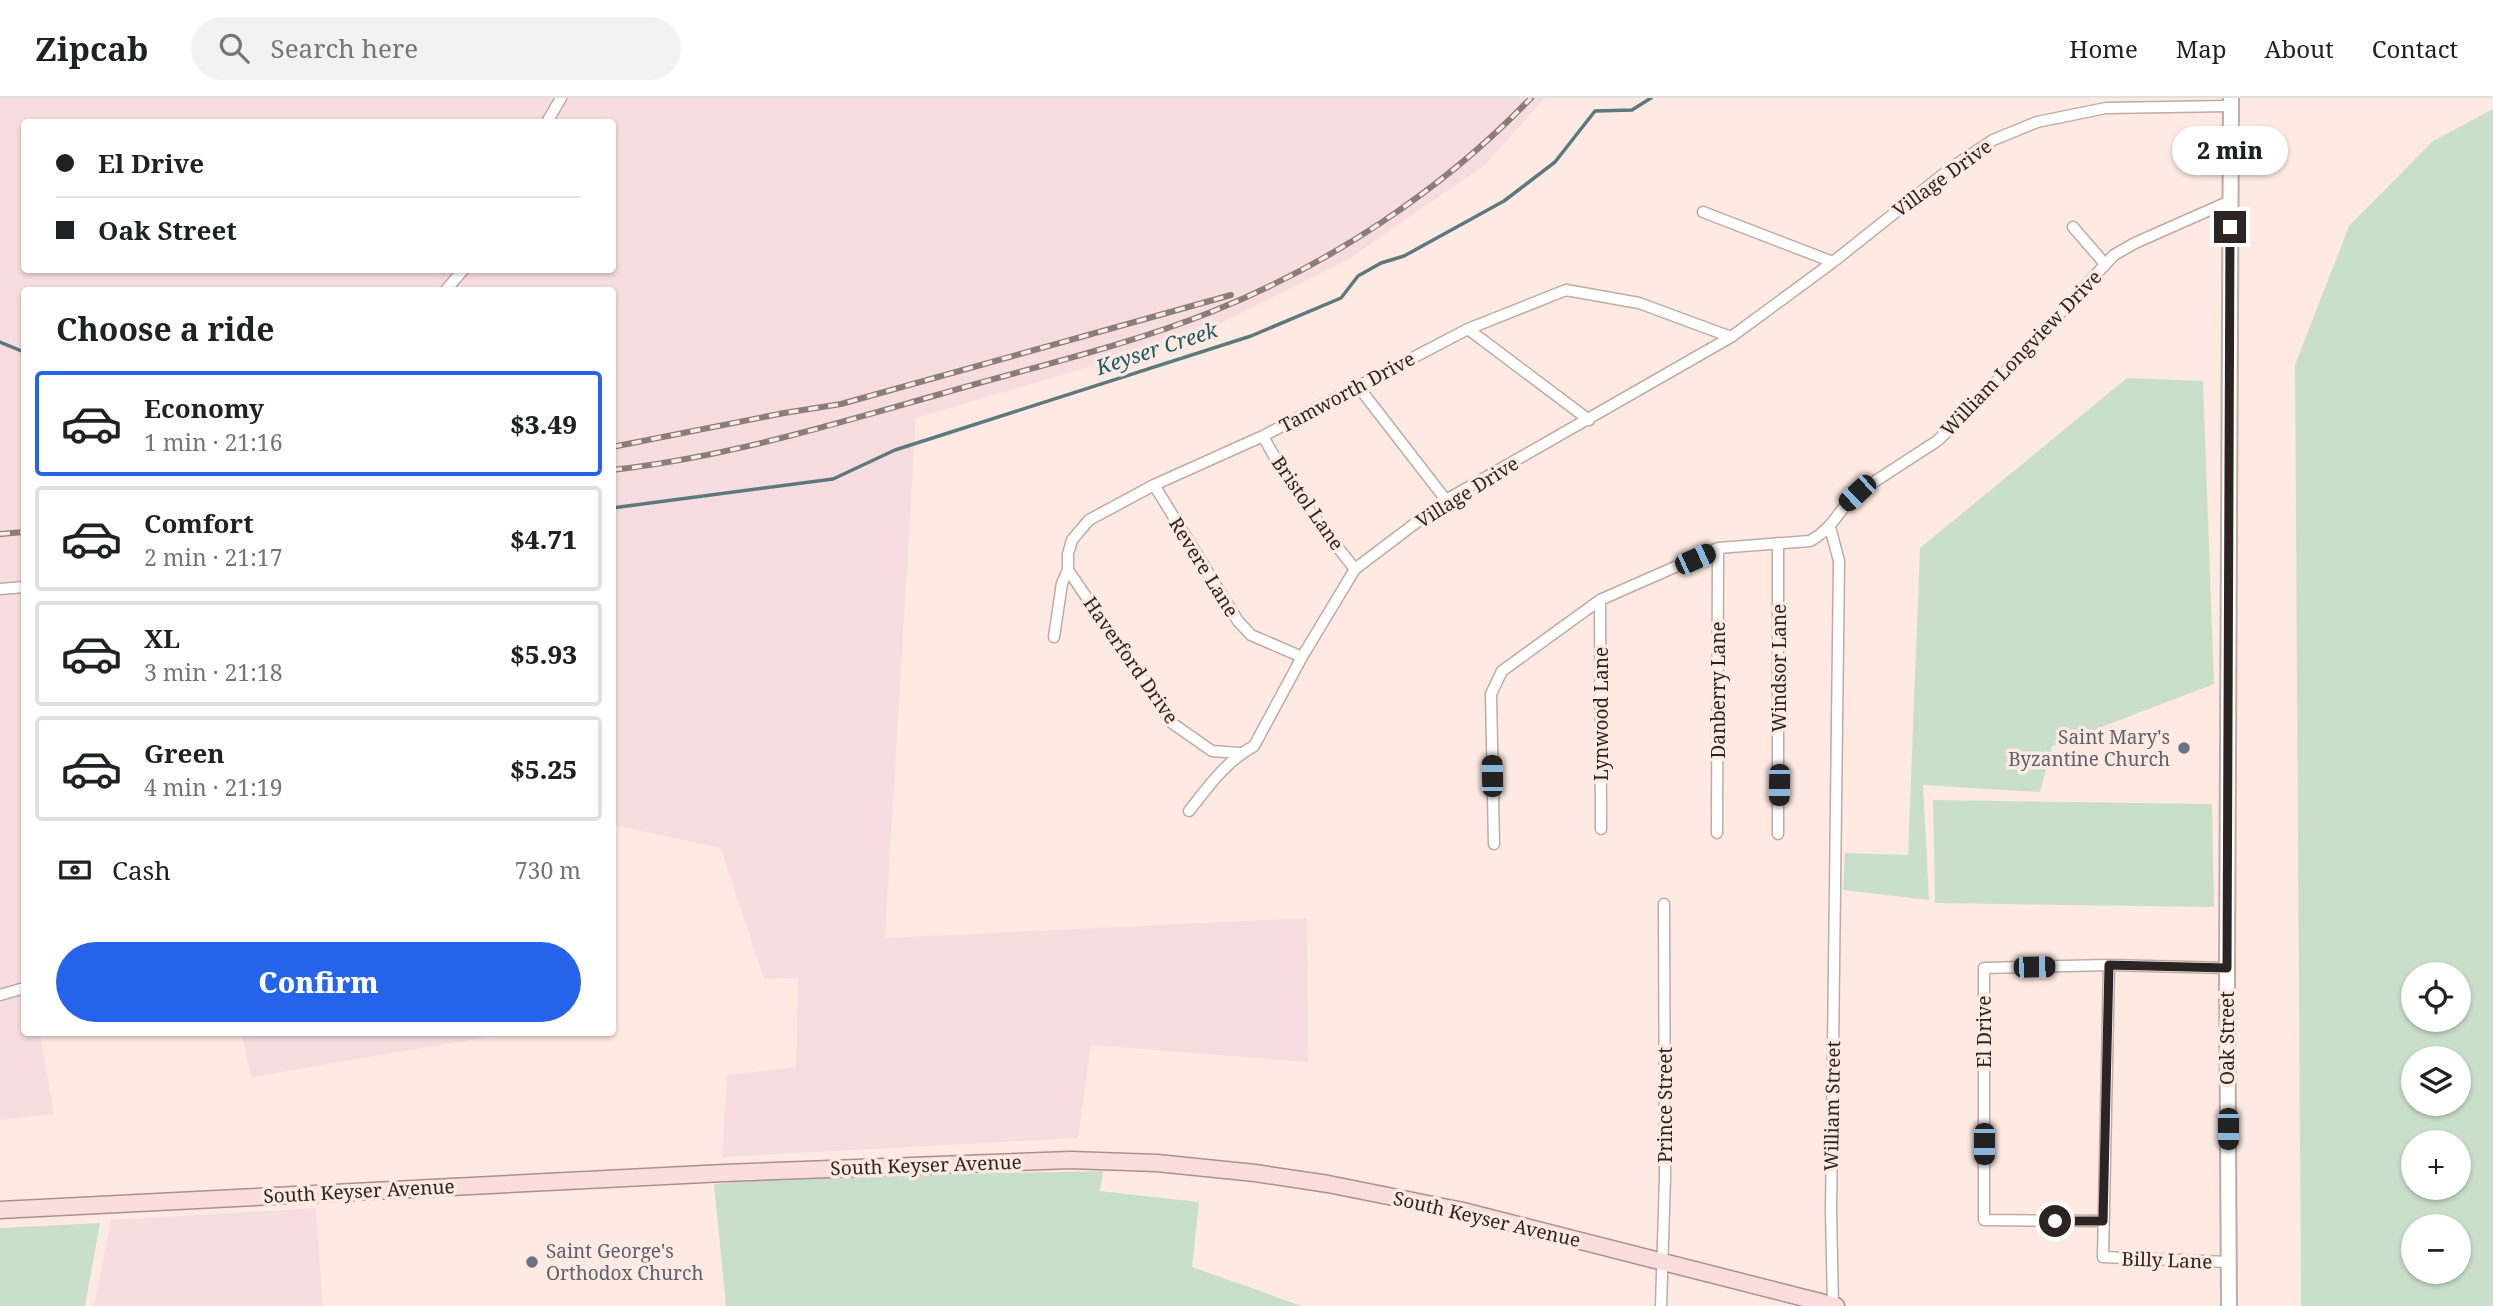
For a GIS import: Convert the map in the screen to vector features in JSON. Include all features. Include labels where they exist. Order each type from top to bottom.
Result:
[{"type":"main road","name":"South Keyser Avenue","points":[[0,1210],[724,1172],[1070,1160],[1130,1162],[1255,1173],[1328,1184],[1463,1211],[1834,1306]]},
{"type":"street","points":[[549,119],[561,98]]},
{"type":"street","name":"Oak Street","points":[[2230,102],[2227,968],[2230,1306]]},
{"type":"street","name":"Village Drive","points":[[1189,811],[1217,775],[1240,753],[1254,746],[1264,732],[1302,657],[1355,569],[1446,500],[1731,337],[1833,262],[1951,168],[1993,140],[2037,122],[2106,108],[2230,102]]},
{"type":"street","name":"William Longview Drive","points":[[1830,527],[1857,493],[1937,441],[1968,412],[2115,255],[2135,243],[2230,201]]},
{"type":"street","points":[[1703,212],[1833,262]]},
{"type":"street","points":[[2073,227],[2105,264]]},
{"type":"street","points":[[449,287],[460,273]]},
{"type":"street","name":"Tamworth Drive","points":[[1054,637],[1072,540],[1089,520],[1154,485],[1263,436],[1357,384],[1468,329],[1566,290],[1639,303],[1731,337]]},
{"type":"street","points":[[1468,329],[1589,419]]},
{"type":"street","points":[[1357,384],[1446,500]]},
{"type":"street","name":"Bristol Lane","points":[[1263,436],[1286,477],[1317,522],[1355,569]]},
{"type":"street","name":"Revere Lane","points":[[1154,485],[1238,621],[1251,635],[1302,657]]},
{"type":"street","points":[[1494,844],[1491,694],[1502,671],[1600,600],[1718,548],[1810,541],[1830,527]]},
{"type":"street","name":"William Street","points":[[1830,527],[1839,561],[1831,1212],[1834,1306]]},
{"type":"street","name":"Windsor Lane","points":[[1778,543],[1778,834]]},
{"type":"street","name":"Danberry Lane","points":[[1717,833],[1718,548]]},
{"type":"street","name":"Haverford Drive","points":[[1068,570],[1172,723],[1212,751],[1240,753]]},
{"type":"street","points":[[0,589],[21,587]]},
{"type":"street","name":"Lynwood Lane","points":[[1600,600],[1601,829]]},
{"type":"street","name":"Prince Street","points":[[1661,1306],[1665,1177],[1664,904]]},
{"type":"street","name":"El Drive","points":[[2103,1221],[1984,1220],[1984,968],[2109,965],[2227,968]]},
{"type":"street","name":"Billy Lane","points":[[2109,965],[2104,1257],[2228,1262]]},
{"type":"street","points":[[0,995],[21,989]]},
{"type":"shaded area","points":[[0,98],[1545,98],[1485,165],[1349,259],[1197,335],[916,418],[885,938],[1307,918],[1308,1062],[1091,1045],[1078,1138],[722,1157],[727,1075],[796,1067],[798,978],[764,979],[721,848],[616,826],[616,287],[21,287],[21,1036],[41,1036],[54,1114],[0,1120]]},
{"type":"shaded area","points":[[242,1036],[493,1036],[251,1077]]},
{"type":"shaded area","points":[[316,1208],[323,1306],[94,1306],[111,1220]]},
{"type":"green space","points":[[2493,109],[2493,1306],[2301,1306],[2295,365],[2349,226],[2433,141]]},
{"type":"green space","points":[[2127,378],[2203,381],[2214,684],[2052,746],[2040,792],[1923,785],[1929,900],[1843,890],[1845,853],[1908,855],[1920,548]]},
{"type":"green space","points":[[1933,800],[2212,804],[2214,907],[1935,903]]},
{"type":"green space","points":[[1103,1171],[1100,1191],[1199,1202],[1192,1267],[1302,1306],[726,1306],[714,1184],[788,1177]]},
{"type":"green space","points":[[100,1223],[85,1306],[0,1306],[0,1228]]},
{"type":"waterway","name":"Keyser Creek","points":[[616,507],[833,479],[895,450],[1251,336],[1341,298],[1358,276],[1381,263],[1404,256],[1504,201],[1555,162],[1595,111],[1632,110],[1651,98]]},
{"type":"waterway","name":"Keyser Creek","points":[[0,342],[21,351]]},
{"type":"railway","points":[[616,469],[736,449],[816,429],[1110,347],[1211,312],[1298,272],[1382,222],[1460,164],[1531,98]]},
{"type":"railway","points":[[616,446],[841,404],[1231,295]]},
{"type":"railway","points":[[0,534],[21,532]]},
{"type":"place","name":"Saint Mary's Byzantine Church","points":[[2184,748]]},
{"type":"place","name":"Saint George's Orthodox Church","points":[[532,1262]]},
{"type":"route","points":[[2055,1221],[2103,1221],[2109,965],[2227,968],[2230,227]]}]
